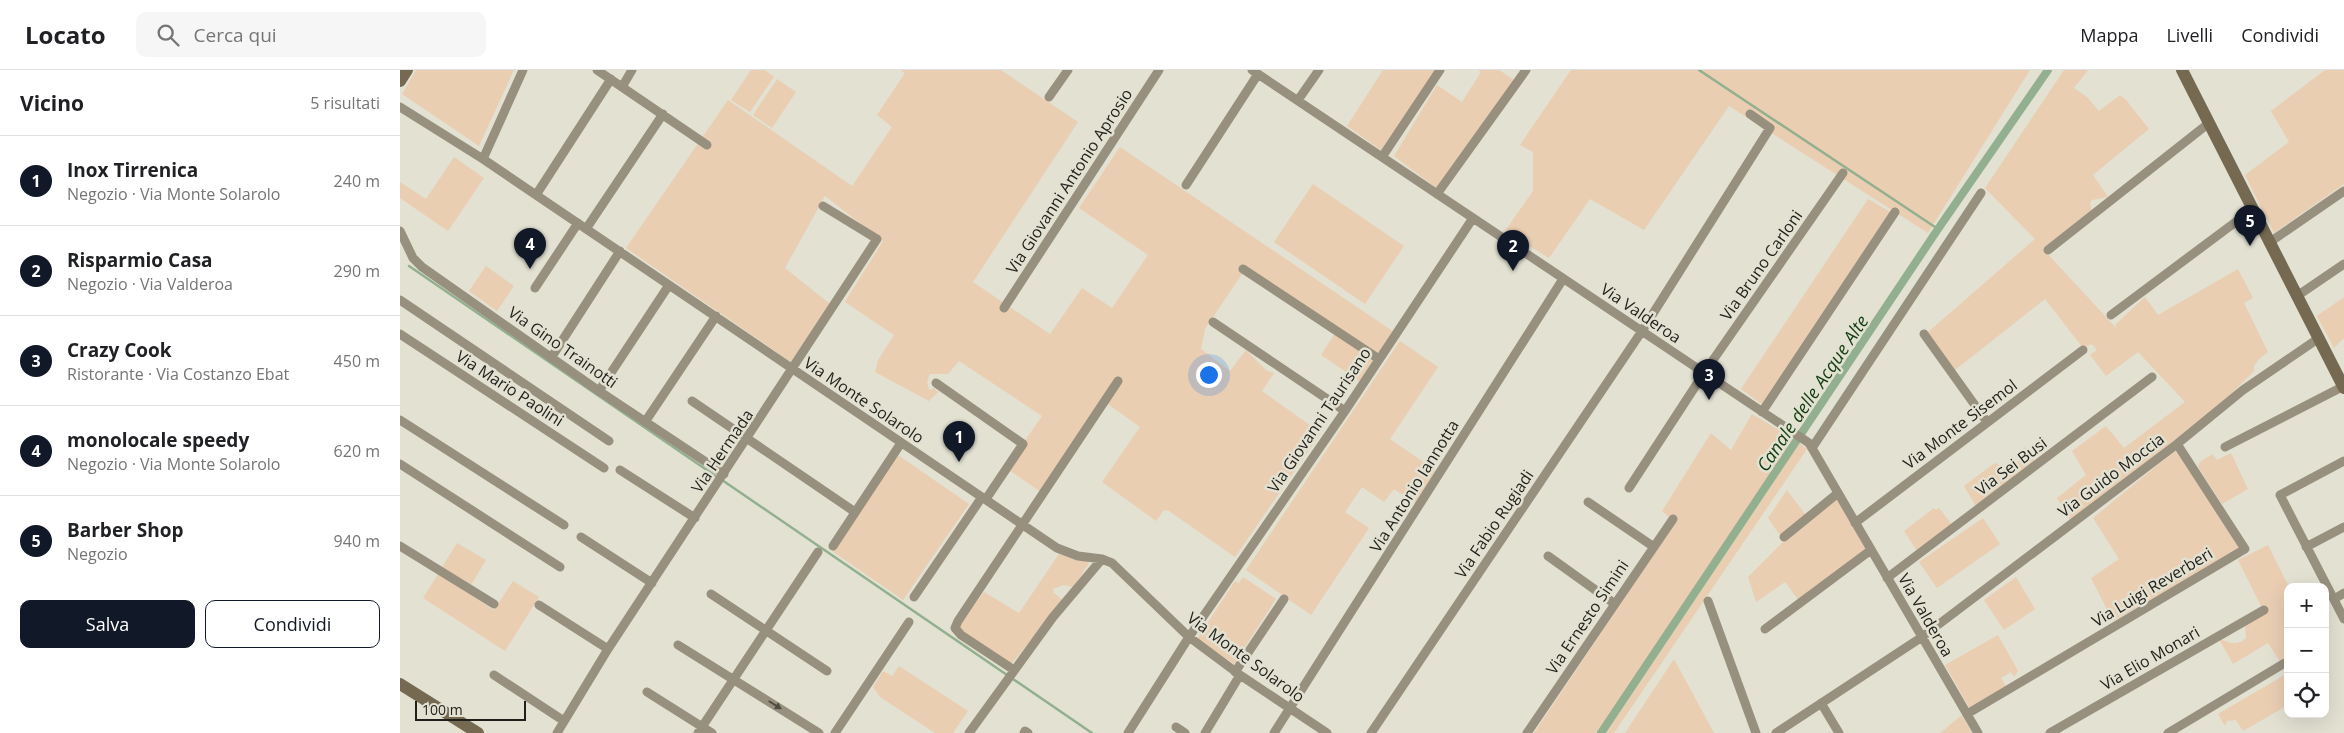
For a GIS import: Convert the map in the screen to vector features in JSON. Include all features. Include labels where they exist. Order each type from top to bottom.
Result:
[{"type":"street","points":[[400,82],[407,70]]},
{"type":"street","points":[[483,159],[523,70]]},
{"type":"street","points":[[597,70],[707,146]]},
{"type":"street","points":[[622,86],[632,70]]},
{"type":"street","points":[[1049,97],[1068,70]]},
{"type":"street","name":"Via Giovanni Antonio Aprosio","points":[[1004,308],[1160,70]]},
{"type":"street","points":[[1298,100],[1319,70]]},
{"type":"street","points":[[1382,157],[1440,70]]},
{"type":"street","points":[[1437,194],[1526,70]]},
{"type":"street","points":[[1186,185],[1255,72]]},
{"type":"street","name":"Via Valderoa","points":[[1255,72],[1810,446],[1978,733]]},
{"type":"street","points":[[2187,72],[2209,123],[2344,387],[2225,448]]},
{"type":"street","points":[[536,195],[611,80]]},
{"type":"street","name":"Via Monte Solarolo","points":[[400,107],[483,159],[716,316],[793,371],[1024,524],[1057,548],[1078,556],[1102,559],[1112,563],[1189,637],[1290,709],[1328,733]]},
{"type":"street","points":[[535,288],[663,114]]},
{"type":"street","name":"Via Fabio Rugiadi","points":[[1370,733],[1642,331],[1770,128],[1750,114]]},
{"type":"street","points":[[2048,250],[2209,123]]},
{"type":"street","name":"Via Bruno Carloni","points":[[1629,488],[1704,373],[1843,173]]},
{"type":"street","points":[[2270,242],[2344,191]]},
{"type":"street","points":[[1810,446],[1981,193]]},
{"type":"street","name":"Via Hermada","points":[[557,733],[608,649],[793,371],[878,239],[823,206]]},
{"type":"street","points":[[2111,315],[2253,209]]},
{"type":"street","points":[[1762,412],[1895,212]]},
{"type":"street","name":"Via Giovanni Taurisano","points":[[1128,733],[1189,637],[1345,411],[1472,218]]},
{"type":"street","name":"Via Gino Trainotti","points":[[400,231],[413,258],[422,267],[551,358],[724,475]]},
{"type":"street","points":[[551,358],[620,251]]},
{"type":"street","points":[[2297,296],[2344,264]]},
{"type":"street","points":[[1243,269],[1379,359]]},
{"type":"street","name":"Via Antonio Iannotta","points":[[1274,733],[1563,279]]},
{"type":"street","points":[[599,391],[669,286]]},
{"type":"street","points":[[400,300],[609,442]]},
{"type":"street","points":[[645,422],[716,316]]},
{"type":"street","points":[[1213,322],[1345,411]]},
{"type":"street","name":"Via Mario Paolini","points":[[400,334],[604,468]]},
{"type":"street","points":[[1924,334],[1987,422]]},
{"type":"street","name":"Via Guido Moccia","points":[[1776,733],[1922,637],[2177,444],[2243,390],[2318,338]]},
{"type":"street","name":"Via Monte Sisemol","points":[[1855,522],[2083,350]]},
{"type":"street","name":"Via Sei Busi","points":[[1887,578],[2152,377]]},
{"type":"street","points":[[1014,670],[961,636],[955,628],[1118,381]]},
{"type":"street","points":[[914,597],[1023,444],[936,383]]},
{"type":"street","points":[[692,401],[855,512]]},
{"type":"street","points":[[400,420],[564,525]]},
{"type":"street","points":[[833,546],[901,443]]},
{"type":"street","name":"Via Luigi Reverberi","points":[[1967,714],[2246,549],[2177,444]]},
{"type":"street","points":[[2344,461],[2280,495],[2344,619]]},
{"type":"street","points":[[400,464],[560,567]]},
{"type":"street","points":[[620,470],[695,518]]},
{"type":"street","points":[[1784,537],[1838,493]]},
{"type":"street","points":[[1588,502],[1654,547]]},
{"type":"street","name":"Via Ernesto Simini","points":[[1527,733],[1673,519]]},
{"type":"street","points":[[2306,547],[2344,527]]},
{"type":"street","points":[[581,537],[652,583]]},
{"type":"street","points":[[400,546],[494,604]]},
{"type":"street","points":[[1765,629],[1871,550]]},
{"type":"street","points":[[700,730],[818,552]]},
{"type":"street","points":[[1548,556],[1615,604]]},
{"type":"street","points":[[970,733],[1053,617],[1102,559]]},
{"type":"street","points":[[2334,599],[2344,593]]},
{"type":"street","points":[[711,594],[827,671]]},
{"type":"street","points":[[1205,733],[1238,673],[1284,599]]},
{"type":"street","points":[[1708,601],[1756,733]]},
{"type":"street","points":[[539,605],[608,649]]},
{"type":"street","name":"Via Elio Monari","points":[[2050,733],[2264,610]]},
{"type":"street","points":[[835,733],[909,622]]},
{"type":"street","points":[[678,645],[819,733]]},
{"type":"street","points":[[2168,733],[2284,664]]},
{"type":"street","points":[[494,676],[564,721]]},
{"type":"street","points":[[400,684],[478,733]]},
{"type":"street","points":[[647,692],[700,730],[712,733]]},
{"type":"street","points":[[1821,703],[1839,733]]},
{"type":"street","points":[[1176,727],[1185,733]]},
{"type":"street","points":[[1024,733],[1025,731],[1028,733]]},
{"type":"shaded area","points":[[416,70],[514,70],[479,146],[402,94]]},
{"type":"shaded area","points":[[751,70],[765,70],[774,77],[750,112],[731,100]]},
{"type":"shaded area","points":[[900,70],[1001,70],[1078,122],[973,282],[1050,334],[1082,288],[1112,308],[1148,255],[1079,208],[1120,147],[1394,332],[1378,356],[1246,268],[1205,329],[1201,349],[1230,371],[1246,350],[1267,371],[1274,373],[1262,391],[1321,433],[1235,557],[1169,511],[1164,510],[1156,521],[1102,482],[1140,427],[1105,402],[1041,492],[1006,468],[1042,416],[959,361],[948,374],[930,374],[927,382],[929,388],[930,390],[934,388],[938,392],[929,401],[875,372],[878,360],[894,335],[845,302],[883,241],[825,196],[785,268],[830,304],[791,362],[626,248],[728,100],[852,186],[892,127],[877,115],[905,73]]},
{"type":"shaded area","points":[[1383,70],[1435,70],[1381,150],[1347,126]]},
{"type":"shaded area","points":[[1478,70],[1499,70],[1516,81],[1439,190],[1394,156],[1437,85],[1462,102],[1481,72]]},
{"type":"shaded area","points":[[1571,70],[2030,70],[1928,233],[1729,106],[1644,230],[1590,199],[1549,258],[1505,231],[1533,191],[1533,152],[1520,145]]},
{"type":"shaded area","points":[[2064,70],[2088,70],[2074,88],[2087,97],[2099,111],[2120,95],[2149,129],[2093,175],[2108,197],[2092,200],[2090,203],[2092,213],[2045,251],[2118,330],[2115,325],[2145,297],[2158,315],[2238,269],[2253,298],[2244,303],[2268,352],[2259,359],[2254,366],[2254,371],[2226,399],[2071,522],[2057,498],[2086,475],[2072,451],[2106,426],[2124,448],[2185,402],[2138,352],[2106,376],[2090,355],[2097,350],[2092,344],[2083,348],[2045,299],[1955,370],[1927,333],[2035,239],[1985,188]]},
{"type":"shaded area","points":[[2325,70],[2344,70],[2344,184],[2274,233],[2245,175],[2289,142],[2271,111]]},
{"type":"shaded area","points":[[777,79],[796,92],[772,128],[753,115]]},
{"type":"shaded area","points":[[454,157],[484,178],[448,231],[400,198],[400,182],[426,199]]},
{"type":"shaded area","points":[[1313,184],[1404,246],[1365,304],[1274,242]]},
{"type":"shaded area","points":[[1868,199],[1894,214],[1764,406],[1741,389]]},
{"type":"shaded area","points":[[486,266],[514,286],[497,311],[469,291]]},
{"type":"shaded area","points":[[2344,297],[2344,338],[2334,348],[2317,316]]},
{"type":"shaded area","points":[[1335,333],[1376,360],[1361,382],[1321,355]]},
{"type":"shaded area","points":[[1400,341],[1438,367],[1390,439],[1438,472],[1416,504],[1394,489],[1384,502],[1362,487],[1345,512],[1369,528],[1311,615],[1246,570]]},
{"type":"shaded area","points":[[1752,414],[1807,449],[1614,733],[1534,733],[1675,523],[1662,511],[1711,433],[1731,450]]},
{"type":"shaded area","points":[[2025,447],[2038,466],[1977,508],[1964,486],[1997,463],[2004,472],[2013,468],[2020,459],[2019,452]]},
{"type":"shaded area","points":[[2176,450],[2241,549],[2113,621],[2091,578],[2119,559],[2093,518]]},
{"type":"shaded area","points":[[2231,453],[2248,489],[2222,504],[2198,467],[2199,463],[2212,454],[2217,460]]},
{"type":"shaded area","points":[[898,455],[969,504],[903,600],[832,551]]},
{"type":"shaded area","points":[[1787,490],[1806,515],[1834,492],[1870,549],[1799,601],[1785,582],[1756,602],[1748,577],[1784,541],[1768,518]]},
{"type":"shaded area","points":[[1934,508],[1935,510],[1939,508],[1953,526],[1919,554],[1904,531]]},
{"type":"shaded area","points":[[1983,518],[2000,544],[1937,588],[1919,562]]},
{"type":"shaded area","points":[[457,543],[486,560],[471,585],[442,567]]},
{"type":"shaded area","points":[[2268,545],[2287,583],[2284,583],[2284,656],[2281,663],[2268,643],[2233,664],[2219,639],[2233,643],[2243,641],[2246,638],[2245,624],[2265,614],[2238,560]]},
{"type":"shaded area","points":[[1059,554],[1086,560],[1089,564],[1073,587],[1064,585],[1053,589],[1054,593],[1064,601],[1011,664],[958,630],[962,621],[984,592],[1019,613]]},
{"type":"shaded area","points":[[438,574],[494,610],[513,581],[539,597],[505,651],[423,598]]},
{"type":"shaded area","points":[[1243,577],[1276,599],[1234,664],[1197,639],[1235,581],[1239,583]]},
{"type":"shaded area","points":[[2016,577],[2035,609],[2004,630],[1984,600]]},
{"type":"shaded area","points":[[1998,635],[2018,671],[2014,677],[2011,672],[2001,678],[2007,688],[1970,709],[1945,665]]},
{"type":"shaded area","points":[[1674,659],[1714,733],[1625,733]]},
{"type":"shaded area","points":[[899,666],[968,711],[953,733],[935,733],[880,697],[873,687],[883,671],[892,676]]},
{"type":"shaded area","points":[[2284,675],[2284,707],[2243,731],[2236,720],[2227,721],[2225,726],[2218,714]]},
{"type":"shaded area","points":[[1962,715],[1972,733],[1940,733]]},
{"type":"waterway","points":[[1699,70],[1938,229]]},
{"type":"waterway","name":"Canale delle Acque Alte","points":[[1601,733],[1938,229],[2048,70]]},
{"type":"waterway","points":[[409,266],[717,477]]},
{"type":"waterway","points":[[722,480],[1092,733]]},
{"type":"place","name":"Barber Shop","points":[[2250,246]]},
{"type":"place","name":"monolocale speedy","points":[[530,269]]},
{"type":"place","name":"Risparmio Casa","points":[[1513,271]]},
{"type":"place","name":"Crazy Cook","points":[[1709,400]]},
{"type":"place","name":"Inox Tirrenica","points":[[959,462]]}]
